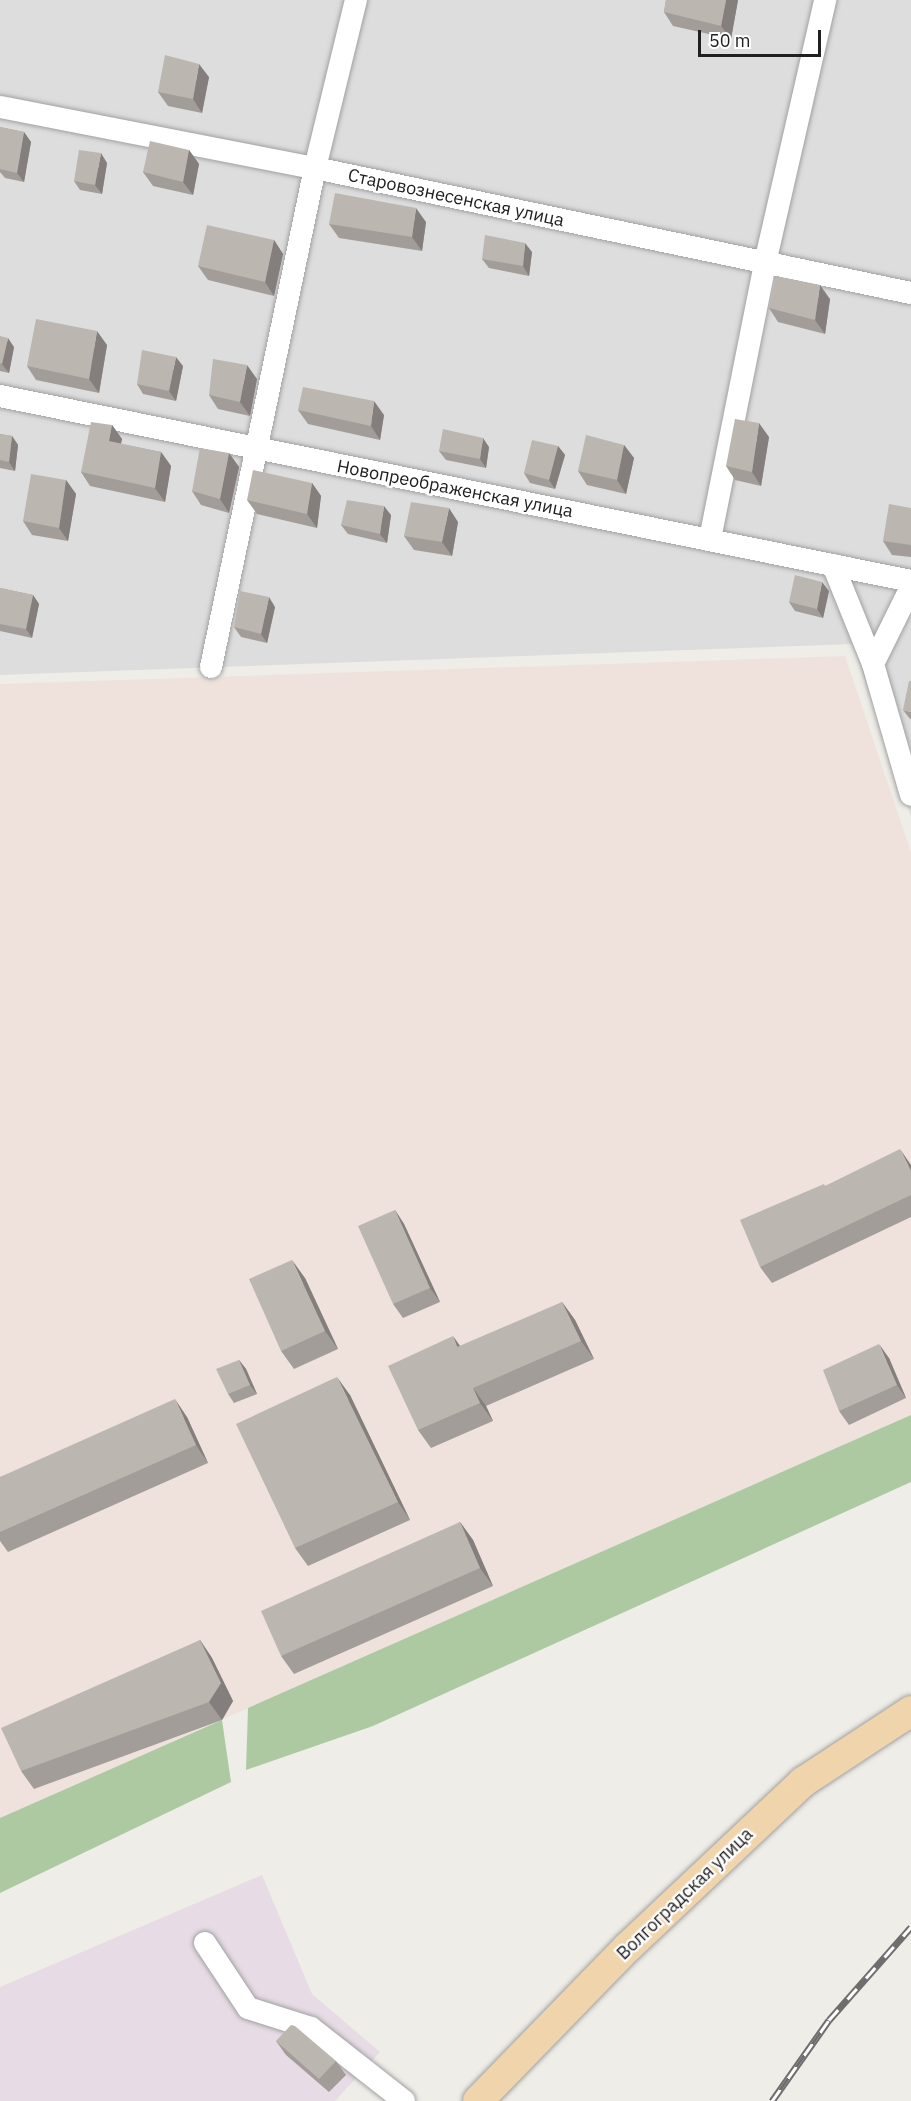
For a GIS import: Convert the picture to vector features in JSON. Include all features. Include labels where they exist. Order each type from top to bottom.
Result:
[{"type":"main road","name":"Волгоградская улица","points":[[478,2101],[628,1947],[803,1782],[911,1711]]},
{"type":"street","points":[[211,667],[315,168],[356,0]]},
{"type":"street","points":[[710,539],[765,262],[825,0]]},
{"type":"street","name":"Старовознесенская улица","points":[[0,107],[315,168],[911,293]]},
{"type":"street","name":"Новопреображенская улица","points":[[0,396],[911,581]]},
{"type":"street","points":[[833,565],[873,664],[911,795]]},
{"type":"street","points":[[873,664],[911,587]]},
{"type":"street","points":[[206,1943],[248,2008],[311,2028],[404,2101]]},
{"type":"shaded area","points":[[0,0],[911,0],[911,817],[853,644],[0,675]]},
{"type":"shaded area","points":[[845,656],[911,852],[911,1415],[0,1818],[0,684]]},
{"type":"shaded area","points":[[262,1875],[312,1994],[380,2052],[335,2101],[0,2101],[0,1987]]},
{"type":"green space","points":[[911,1415],[911,1482],[373,1726],[246,1770],[248,1708]]},
{"type":"green space","points":[[222,1720],[231,1782],[0,1893],[0,1818]]},
{"type":"building","points":[[666,0],[726,0],[721,26],[664,12]]},
{"type":"building","points":[[165,55],[199,64],[193,99],[158,92]]},
{"type":"building","points":[[0,127],[24,132],[17,173],[0,169]]},
{"type":"building","points":[[150,141],[189,150],[183,182],[143,172]]},
{"type":"building","points":[[79,150],[101,153],[95,185],[74,181]]},
{"type":"building","points":[[335,193],[416,208],[412,237],[329,224]]},
{"type":"building","points":[[207,225],[274,240],[265,282],[198,266]]},
{"type":"building","points":[[485,235],[525,243],[523,266],[482,259]]},
{"type":"building","points":[[776,276],[820,285],[815,320],[769,308]]},
{"type":"building","points":[[36,319],[97,331],[89,379],[27,366]]},
{"type":"building","points":[[0,336],[8,338],[2,364],[0,363]]},
{"type":"building","points":[[142,350],[176,357],[169,391],[137,384]]},
{"type":"building","points":[[213,359],[247,365],[240,402],[209,395]]},
{"type":"building","points":[[303,387],[374,401],[371,426],[298,410]]},
{"type":"building","points":[[735,419],[759,423],[752,472],[726,466]]},
{"type":"building","points":[[91,422],[112,425],[109,441],[161,452],[155,488],[81,472]]},
{"type":"building","points":[[443,429],[483,438],[480,459],[439,451]]},
{"type":"building","points":[[0,434],[12,436],[9,462],[0,460]]},
{"type":"building","points":[[586,435],[624,445],[617,480],[578,471]]},
{"type":"building","points":[[532,440],[558,446],[549,480],[524,473]]},
{"type":"building","points":[[200,448],[229,453],[220,499],[192,491]]},
{"type":"building","points":[[253,470],[312,483],[307,514],[247,500]]},
{"type":"building","points":[[31,474],[66,480],[59,528],[23,521]]},
{"type":"building","points":[[347,500],[384,506],[380,534],[341,525]]},
{"type":"building","points":[[411,502],[449,508],[442,542],[404,536]]},
{"type":"building","points":[[889,504],[911,508],[911,545],[883,541]]},
{"type":"building","points":[[795,575],[822,582],[817,609],[789,602]]},
{"type":"building","points":[[0,588],[33,595],[26,629],[0,624]]},
{"type":"building","points":[[240,591],[269,597],[261,634],[234,627]]},
{"type":"building","points":[[909,681],[911,681],[911,712],[903,710]]},
{"type":"building","points":[[900,1149],[911,1171],[911,1195],[760,1267],[740,1220],[824,1184],[825,1186]]},
{"type":"building","points":[[395,1210],[430,1288],[393,1304],[358,1226]]},
{"type":"building","points":[[292,1260],[325,1331],[281,1351],[249,1279]]},
{"type":"building","points":[[562,1302],[581,1341],[473,1388],[480,1403],[418,1430],[388,1366],[453,1336],[457,1347]]},
{"type":"building","points":[[879,1344],[897,1385],[839,1411],[823,1370]]},
{"type":"building","points":[[239,1360],[250,1385],[228,1394],[216,1369]]},
{"type":"building","points":[[337,1377],[398,1502],[295,1548],[236,1424]]},
{"type":"building","points":[[175,1399],[196,1445],[0,1532],[0,1477]]},
{"type":"building","points":[[460,1522],[480,1568],[281,1656],[261,1611]]},
{"type":"building","points":[[200,1640],[221,1683],[209,1702],[21,1771],[1,1728]]},
{"type":"building","points":[[291,2025],[336,2061],[319,2079],[276,2041]]},
{"type":"railway","points":[[772,2101],[829,2020],[911,1927]]}]
